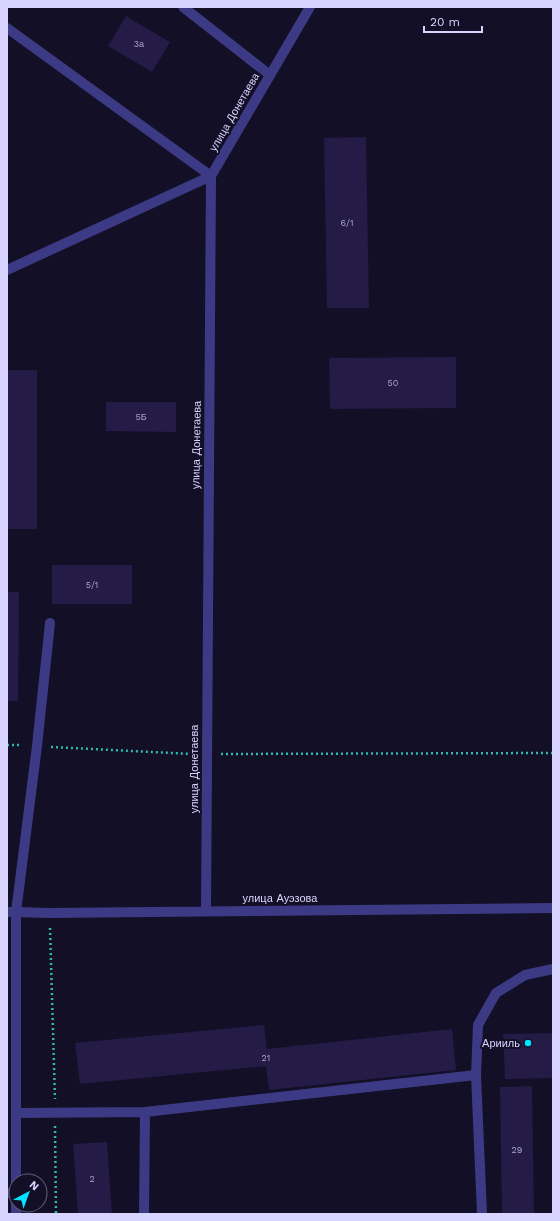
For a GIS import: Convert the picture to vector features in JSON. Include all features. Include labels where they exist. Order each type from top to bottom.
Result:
[{"type":"street","points":[[183,7],[270,74]]},
{"type":"street","name":"улица Донетаева","points":[[206,910],[211,176],[310,7]]},
{"type":"street","points":[[7,28],[211,176],[7,270]]},
{"type":"street","points":[[16,1173],[11,912],[38,746],[50,623]]},
{"type":"street","name":"улица Ауэзова","points":[[11,912],[49,914],[206,910],[553,908]]},
{"type":"street","points":[[482,1214],[476,1074],[478,1025],[496,993],[525,975],[553,969]]},
{"type":"street","points":[[16,1113],[145,1112],[476,1074]]},
{"type":"street","points":[[144,1214],[145,1112]]},
{"type":"path","points":[[7,745],[206,754],[553,753]]},
{"type":"path","points":[[49,914],[55,1113],[56,1214]]},
{"type":"building","points":[[126,16],[170,42],[152,72],[108,46]]},
{"type":"building","points":[[366,137],[369,308],[327,308],[324,138]]},
{"type":"building","points":[[456,357],[456,408],[330,409],[329,358]]},
{"type":"building","points":[[7,370],[37,370],[37,529],[7,529]]},
{"type":"building","points":[[106,402],[176,402],[176,432],[106,431]]},
{"type":"building","points":[[52,565],[132,565],[132,604],[52,604]]},
{"type":"building","points":[[7,592],[19,592],[18,701],[7,701]]},
{"type":"building","points":[[264,1025],[267,1049],[452,1029],[456,1070],[269,1090],[266,1066],[80,1084],[75,1043]]},
{"type":"building","points":[[553,1033],[553,1078],[505,1079],[503,1034]]},
{"type":"building","points":[[532,1086],[534,1214],[502,1214],[500,1087]]},
{"type":"building","points":[[107,1142],[112,1214],[78,1214],[73,1144]]},
{"type":"place","name":"Арииль","points":[[528,1043]]}]
